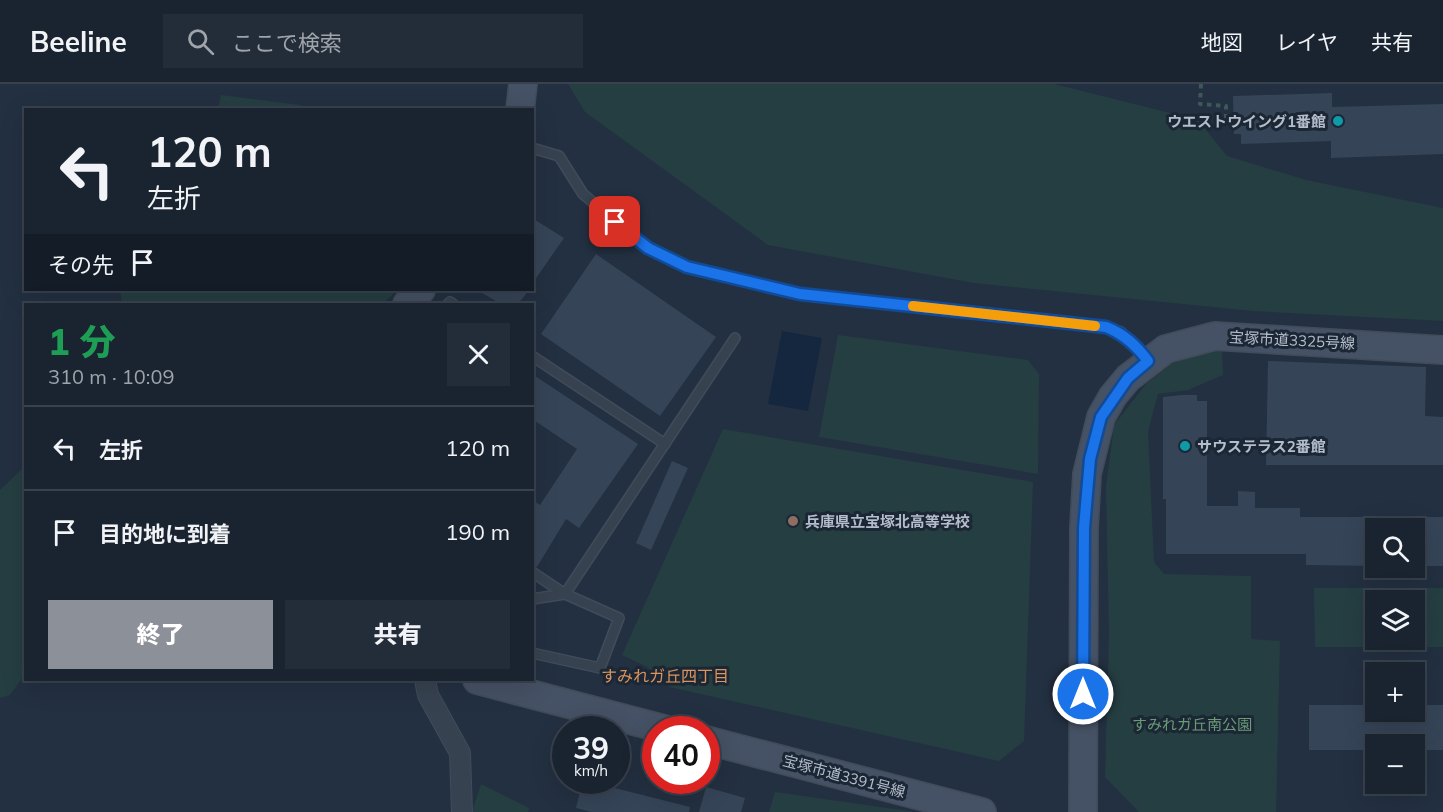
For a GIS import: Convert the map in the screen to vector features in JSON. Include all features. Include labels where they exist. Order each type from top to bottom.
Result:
[{"type":"street","points":[[520,108],[523,84]]},
{"type":"street","points":[[409,303],[420,291]]},
{"type":"street","name":"宝塚市道3325号線","points":[[1083,812],[1084,528],[1087,474],[1101,417],[1128,378],[1166,349],[1215,336],[1443,350]]},
{"type":"street","points":[[425,681],[428,695],[460,753],[462,812]]},
{"type":"street","points":[[481,681],[642,723]]},
{"type":"street","name":"宝塚市道3391号線","points":[[720,744],[982,812]]},
{"type":"lane","points":[[534,149],[559,156],[583,194],[648,248],[687,267],[800,294],[1106,327],[1120,332],[1148,361]]},
{"type":"lane","points":[[534,599],[565,594],[735,338]]},
{"type":"lane","points":[[534,357],[665,444]]},
{"type":"lane","points":[[534,573],[565,594],[619,618],[600,668],[534,653]]},
{"type":"path","points":[[1201,84],[1200,104],[1226,106],[1226,123]]},
{"type":"green space","points":[[568,84],[1054,84],[1198,120],[1227,156],[1306,180],[1443,208],[1443,321],[1253,311],[974,283],[768,245],[585,112]]},
{"type":"green space","points":[[221,95],[300,105],[300,108],[218,108]]},
{"type":"green space","points":[[120,291],[396,291],[384,303],[122,303]]},
{"type":"green space","points":[[838,335],[1028,360],[1039,374],[1038,474],[819,437]]},
{"type":"green space","name":"すみれガ丘南公園","points":[[1222,347],[1223,375],[1188,390],[1158,394],[1148,431],[1154,562],[1164,574],[1251,576],[1251,639],[1280,641],[1276,812],[1139,812],[1105,777],[1109,635],[1106,487],[1114,425],[1146,384],[1173,363]]},
{"type":"green space","points":[[723,429],[1033,482],[1024,741],[999,761],[670,687],[647,667],[622,655]]},
{"type":"green space","points":[[24,467],[24,675],[10,695],[0,698],[0,490]]},
{"type":"green space","points":[[1314,588],[1443,588],[1443,647],[1425,647],[1425,590],[1365,590],[1365,647],[1315,647]]},
{"type":"green space","points":[[481,784],[529,808],[528,812],[472,812]]},
{"type":"green space","points":[[775,792],[915,812],[769,812]]},
{"type":"water","points":[[782,331],[822,338],[808,411],[768,404]]},
{"type":"building","name":"ウエストウイング1番館","points":[[1332,93],[1332,107],[1443,104],[1443,154],[1331,158],[1331,141],[1241,144],[1241,134],[1234,134],[1233,96]]},
{"type":"building","points":[[534,219],[564,238],[534,281]]},
{"type":"building","points":[[596,254],[716,337],[660,416],[541,334]]},
{"type":"building","points":[[479,291],[528,291],[519,303],[499,303]]},
{"type":"building","points":[[1268,361],[1426,367],[1425,416],[1443,417],[1443,465],[1266,465]]},
{"type":"building","points":[[534,375],[638,444],[579,528],[566,519],[537,567],[534,566],[534,501],[540,505],[577,449],[534,420]]},
{"type":"building","name":"サウステラス2番館","points":[[1197,395],[1197,401],[1207,401],[1207,506],[1238,506],[1238,491],[1255,492],[1255,508],[1300,508],[1300,517],[1376,517],[1365,518],[1365,566],[1306,565],[1306,554],[1166,554],[1166,499],[1163,499],[1163,397]]},
{"type":"building","points":[[672,461],[688,468],[651,550],[636,543]]},
{"type":"building","points":[[1443,517],[1443,566],[1425,566],[1425,518],[1414,518]]},
{"type":"building","points":[[1309,705],[1365,705],[1365,722],[1425,722],[1425,705],[1443,705],[1443,750],[1425,750],[1425,734],[1365,734],[1365,750],[1309,750]]},
{"type":"building","points":[[720,791],[745,798],[741,812],[699,812],[704,794],[720,794]]},
{"type":"building","points":[[630,792],[690,807],[689,812],[591,812],[576,808],[580,794],[630,794]]},
{"type":"slow traffic","points":[[913,306],[1095,326]]},
{"type":"place","name":"ウエストウイング1番館","points":[[1338,121]]},
{"type":"place","name":"サウステラス2番館","points":[[1185,446]]},
{"type":"place","name":"兵庫県立宝塚北高等学校","points":[[793,521]]},
{"type":"district","name":"すみれガ丘四丁目","points":[[665,676]]},
{"type":"route","points":[[615,222],[648,248],[687,267],[721,276],[800,294],[1106,327],[1120,332],[1140,351],[1148,361],[1128,378],[1113,396],[1101,417],[1087,474],[1084,528],[1083,694]]}]
